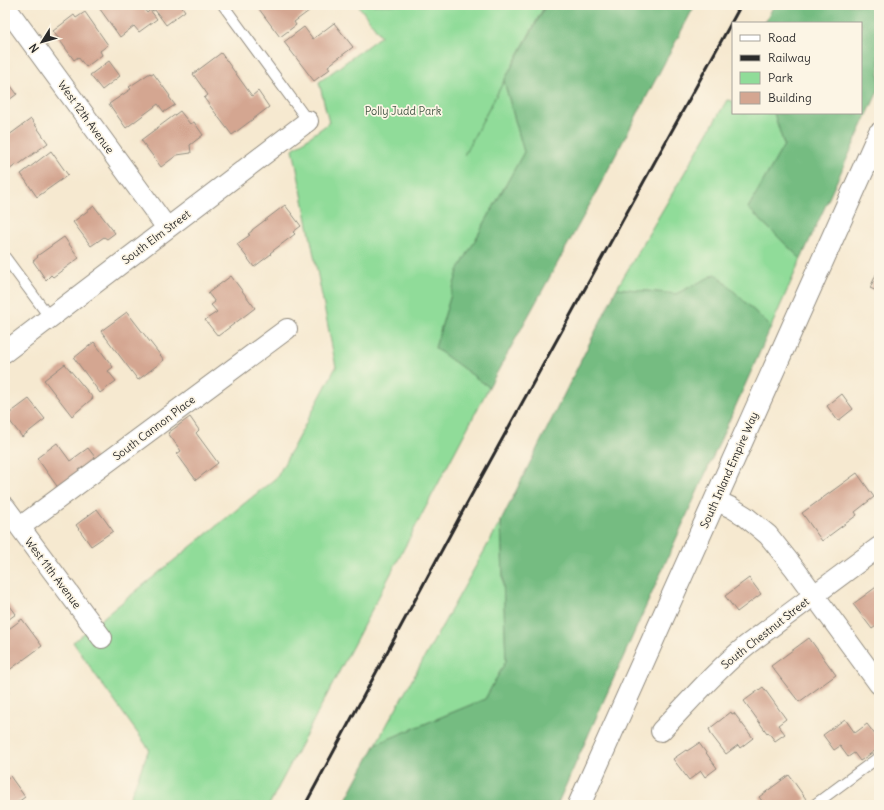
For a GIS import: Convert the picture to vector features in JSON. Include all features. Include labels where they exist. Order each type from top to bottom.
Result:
[{"type":"street","name":"West 12th Avenue","points":[[5,6],[168,228]]},
{"type":"street","name":"South Elm Street","points":[[5,352],[308,122]]},
{"type":"street","name":"South Inland Empire Way","points":[[579,805],[879,134]]},
{"type":"street","name":"South Cannon Place","points":[[20,527],[287,329]]},
{"type":"street","points":[[715,500],[746,516],[768,536],[814,595],[879,684]]},
{"type":"street","name":"West 11th Avenue","points":[[5,507],[102,638]]},
{"type":"street","name":"South Chestnut Street","points":[[661,731],[713,676],[747,645],[879,547]]},
{"type":"lane","points":[[223,5],[308,122]]},
{"type":"lane","points":[[5,257],[50,318]]},
{"type":"lane","points":[[814,805],[879,757]]},
{"type":"green space","name":"Polly Judd Park","points":[[358,5],[545,5],[464,155],[504,81],[524,152],[458,271],[435,348],[489,387],[269,805],[127,805],[149,749],[73,642],[277,477],[336,367],[293,149],[329,123],[319,82],[381,36]]},
{"type":"green space","points":[[546,5],[695,5],[583,217],[489,387],[435,348],[458,271],[524,152],[504,81]]},
{"type":"green space","points":[[774,5],[879,5],[879,89],[801,259],[748,208],[784,145],[774,114],[862,114],[862,22],[766,22]]},
{"type":"green space","points":[[727,100],[732,101],[732,114],[774,114],[784,145],[748,208],[801,259],[771,327],[716,274],[676,294],[617,288]]},
{"type":"green space","points":[[716,274],[771,327],[557,805],[343,805],[376,744],[485,699],[506,661],[501,521],[617,288],[676,294]]},
{"type":"green space","points":[[501,521],[506,661],[485,699],[376,744]]},
{"type":"building","points":[[97,5],[141,5],[147,13],[150,10],[157,19],[139,32],[134,26],[120,37]]},
{"type":"building","points":[[148,5],[181,5],[185,11],[166,25],[155,10],[153,11]]},
{"type":"building","points":[[256,5],[317,5],[294,22],[296,25],[280,37]]},
{"type":"building","points":[[85,12],[108,45],[100,51],[102,55],[86,67],[78,57],[74,60],[53,31],[74,15],[76,18]]},
{"type":"building","points":[[334,23],[353,47],[328,66],[330,69],[314,81],[284,42],[304,27],[313,39]]},
{"type":"building","points":[[221,53],[252,96],[258,91],[269,107],[232,135],[204,98],[208,95],[193,74]]},
{"type":"building","points":[[109,61],[120,76],[102,90],[90,75]]},
{"type":"building","points":[[150,73],[153,73],[175,105],[164,112],[158,104],[126,128],[109,104],[131,89],[129,87]]},
{"type":"building","points":[[5,78],[17,94],[5,103]]},
{"type":"building","points":[[180,111],[190,124],[194,122],[203,135],[190,145],[191,153],[177,155],[161,167],[141,140]]},
{"type":"building","points":[[31,119],[48,143],[9,170],[5,165],[5,156],[8,153],[5,149],[5,138]]},
{"type":"building","points":[[51,151],[68,175],[37,197],[21,174]]},
{"type":"building","points":[[285,205],[301,226],[293,232],[295,234],[254,267],[237,244],[250,235],[248,234],[252,230]]},
{"type":"building","points":[[94,206],[115,233],[107,239],[104,237],[91,246],[73,222]]},
{"type":"building","points":[[64,237],[79,258],[53,277],[51,275],[46,280],[33,261],[38,257],[37,256]]},
{"type":"building","points":[[879,268],[879,292],[870,288]]},
{"type":"building","points":[[231,276],[255,308],[218,336],[205,320],[217,312],[211,305],[215,302],[208,293]]},
{"type":"building","points":[[127,312],[164,360],[138,380],[101,331]]},
{"type":"building","points":[[94,342],[113,367],[108,371],[116,381],[100,393],[74,358]]},
{"type":"building","points":[[65,364],[93,398],[72,416],[44,380]]},
{"type":"building","points":[[842,394],[853,409],[838,421],[827,406]]},
{"type":"building","points":[[29,399],[45,419],[22,437],[6,416]]},
{"type":"building","points":[[190,417],[199,430],[196,433],[218,463],[196,480],[177,454],[181,451],[168,433]]},
{"type":"building","points":[[57,443],[70,461],[88,448],[98,461],[59,489],[37,458]]},
{"type":"building","points":[[857,473],[874,497],[855,512],[857,515],[822,541],[802,513]]},
{"type":"building","points":[[97,509],[113,531],[91,546],[76,525]]},
{"type":"building","points":[[749,578],[761,594],[737,612],[725,596]]},
{"type":"building","points":[[879,585],[879,624],[872,629],[853,604]]},
{"type":"building","points":[[5,599],[16,614],[5,622]]},
{"type":"building","points":[[22,619],[42,646],[8,671],[5,666],[5,632]]},
{"type":"building","points":[[809,638],[836,675],[799,702],[771,666]]},
{"type":"building","points":[[5,687],[9,693],[5,696]]},
{"type":"building","points":[[763,687],[786,719],[778,725],[785,734],[775,741],[768,732],[767,733],[744,701]]},
{"type":"building","points":[[731,712],[732,714],[734,713],[753,738],[740,748],[738,745],[726,754],[710,733],[709,729]]},
{"type":"building","points":[[845,719],[855,733],[867,724],[879,740],[879,748],[860,761],[854,753],[848,757],[840,746],[834,750],[823,735]]},
{"type":"building","points":[[699,743],[717,768],[705,777],[701,771],[689,780],[673,759]]},
{"type":"building","points":[[789,775],[806,799],[797,805],[765,805],[759,797]]},
{"type":"building","points":[[10,776],[25,797],[14,805],[5,805],[5,780]]},
{"type":"railway","points":[[305,805],[466,505],[741,5]]}]
